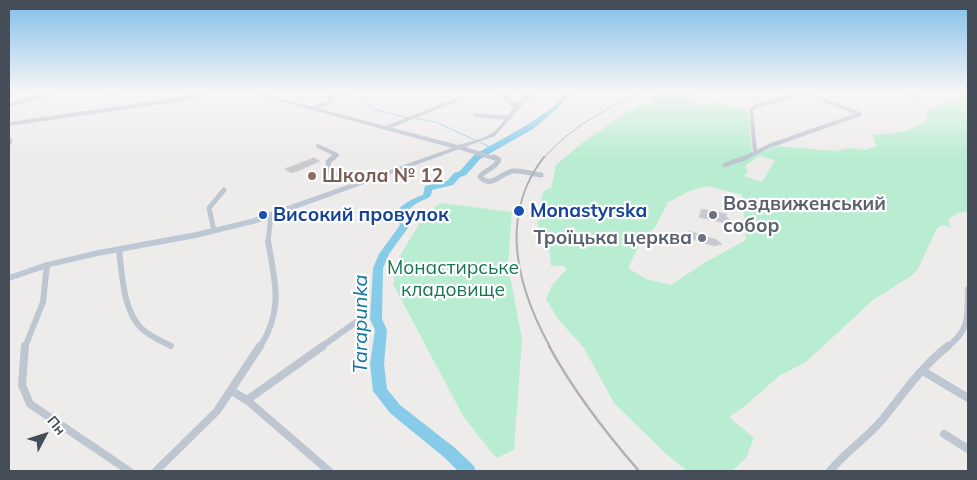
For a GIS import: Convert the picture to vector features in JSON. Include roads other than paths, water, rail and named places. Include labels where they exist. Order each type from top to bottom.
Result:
[{"type":"street","points":[[9,124],[76,114]]},
{"type":"street","points":[[334,114],[490,155],[499,160],[497,165],[482,174],[480,177],[485,181],[492,182],[512,171],[541,175]]},
{"type":"street","points":[[386,128],[423,114]]},
{"type":"street","points":[[9,278],[47,265],[214,231],[271,215],[358,182],[493,135],[501,129],[511,114]]},
{"type":"street","points":[[751,114],[755,152]]},
{"type":"street","points":[[725,165],[768,146],[859,114]]},
{"type":"street","points":[[475,115],[509,118]]},
{"type":"street","points":[[9,139],[9,144]]},
{"type":"street","points":[[318,146],[337,155],[328,162],[329,171],[358,182]]},
{"type":"street","points":[[214,231],[209,208],[224,190]]},
{"type":"street","points":[[156,471],[217,411],[270,331],[276,297],[267,238],[271,215]]},
{"type":"street","points":[[118,250],[122,282],[132,314],[139,327],[171,346]]},
{"type":"street","points":[[47,265],[43,302],[25,344],[22,385],[30,404],[129,471]]},
{"type":"street","points":[[830,471],[841,457],[881,421],[934,357],[955,341],[966,326],[968,289]]},
{"type":"street","points":[[247,400],[366,315]]},
{"type":"street","points":[[923,371],[968,398]]},
{"type":"street","points":[[232,391],[247,400],[329,471]]},
{"type":"street","points":[[944,434],[968,449]]},
{"type":"waterway","points":[[394,114],[408,118]]},
{"type":"waterway","name":"Tarapunka","points":[[468,471],[450,453],[395,409],[380,391],[377,364],[381,330],[376,319],[378,268],[384,254],[405,225],[398,215],[402,211],[416,200],[426,197],[428,188],[450,183],[457,175],[463,173],[477,157],[530,127],[547,114]]},
{"type":"waterway","points":[[416,119],[436,122],[475,140]]},
{"type":"waterway","points":[[480,142],[493,149]]},
{"type":"railway","points":[[543,159],[564,138],[597,114]]},
{"type":"railway","points":[[544,157],[530,180],[521,203],[517,227],[517,252],[521,276],[529,300],[538,324],[550,347]]},
{"type":"railway","points":[[549,346],[591,411],[639,471]]},
{"type":"place","name":"Школа № 12","points":[[312,176]]},
{"type":"place","name":"Monastyrska","points":[[519,211]]},
{"type":"place","name":"Високий провулок","points":[[263,215]]},
{"type":"place","name":"Воздвиженський собор","points":[[713,215]]},
{"type":"place","name":"Троїцька церква","points":[[702,238]]},
{"type":"park label","name":"Монастирське кладовище","points":[[453,279]]}]
